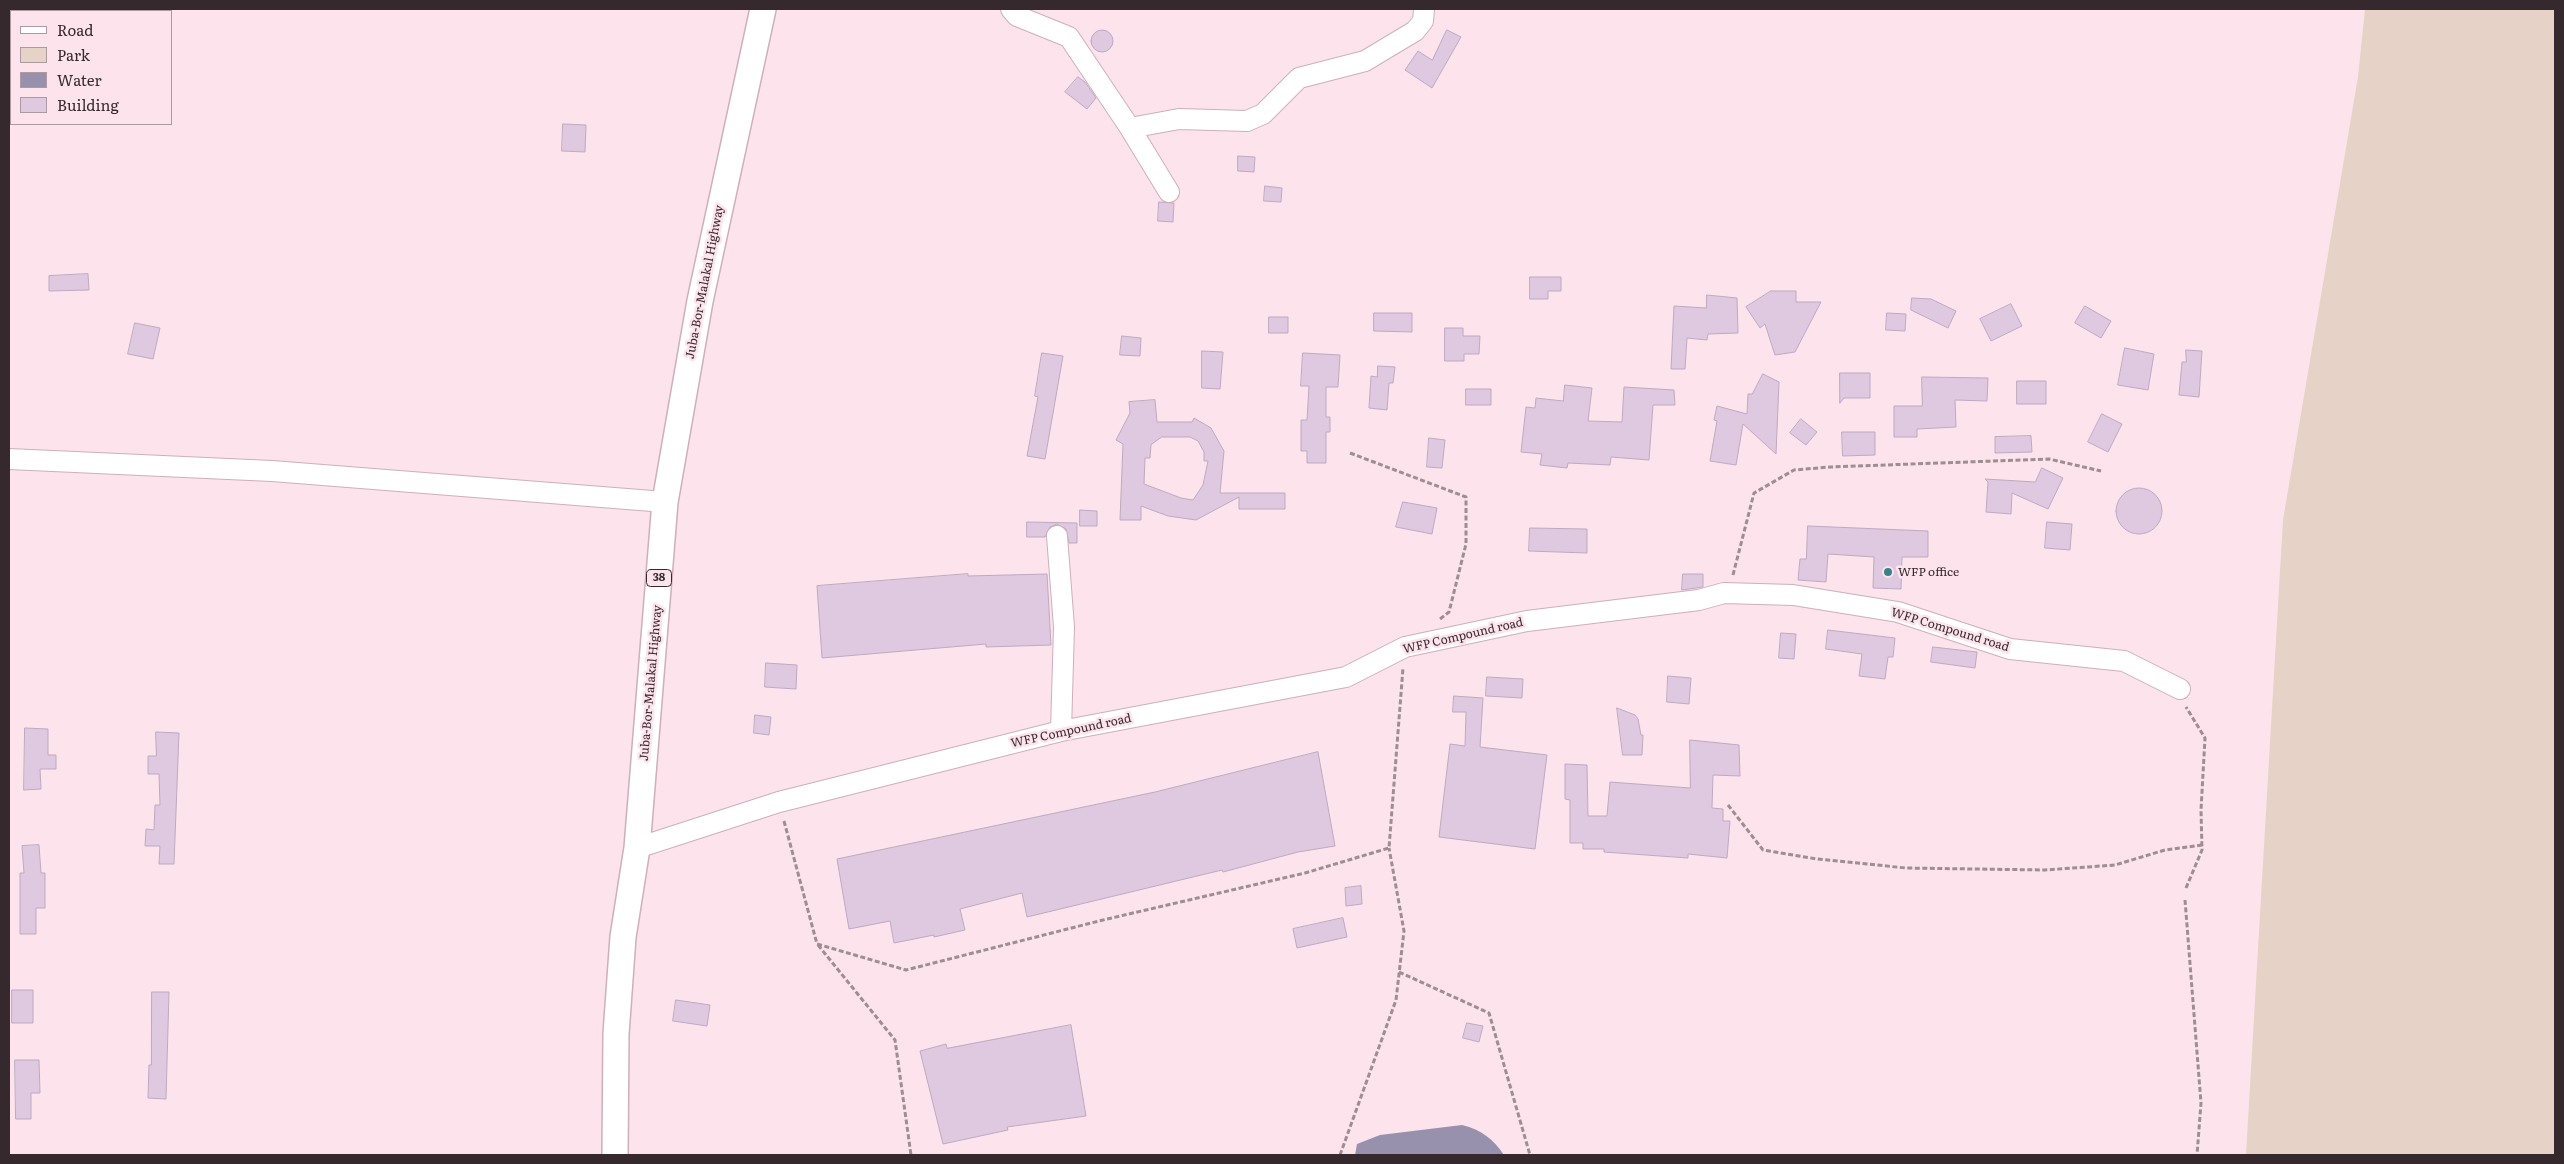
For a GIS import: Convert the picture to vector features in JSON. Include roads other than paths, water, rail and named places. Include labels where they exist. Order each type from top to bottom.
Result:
[{"type":"main road","name":"Juba-Bor-Malakal Highway","points":[[614,1155],[616,1034],[624,937],[636,848],[666,502],[700,301],[763,9]]},
{"type":"street","points":[[1011,9],[1017,16],[1069,37],[1130,128],[1169,192]]},
{"type":"street","points":[[1130,128],[1179,119],[1247,120],[1263,114],[1299,78],[1365,61],[1415,31],[1423,21],[1424,9]]},
{"type":"street","points":[[9,459],[272,471],[666,502]]},
{"type":"street","points":[[1057,536],[1064,627],[1061,731]]},
{"type":"street","name":"WFP Compound road","points":[[636,848],[779,802],[1061,731],[1346,677],[1405,647],[1527,621],[1699,600],[1724,593],[1793,595],[1898,612],[2010,649],[2124,661],[2177,687]]},
{"type":"water","points":[[1462,1125],[1486,1136],[1496,1144],[1504,1155],[1355,1155],[1357,1144],[1380,1135]]},
{"type":"place","name":"WFP office","points":[[1888,572]]}]
